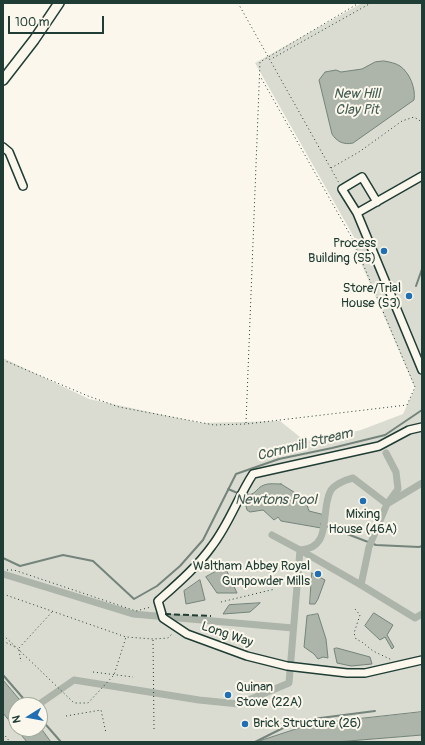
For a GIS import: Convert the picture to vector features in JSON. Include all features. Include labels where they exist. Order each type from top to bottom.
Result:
[{"type":"main road","points":[[3,80],[60,3]]},
{"type":"lane","points":[[3,147],[9,152],[23,186]]},
{"type":"lane","points":[[357,213],[422,176]]},
{"type":"lane","points":[[377,202],[362,177],[342,189],[357,213],[422,370]]},
{"type":"lane","points":[[159,605],[158,601],[194,568],[213,546],[226,526],[241,494],[253,474],[379,446],[409,430],[422,427]]},
{"type":"lane","name":"Long Way","points":[[159,605],[162,616],[187,634],[248,656],[290,666],[364,673],[422,660]]},
{"type":"path","points":[[238,3],[342,189]]},
{"type":"path","points":[[246,424],[260,62],[359,3]]},
{"type":"path","points":[[274,58],[371,3]]},
{"type":"path","points":[[3,360],[88,396],[120,407],[214,425],[246,424],[407,405],[415,387],[352,238],[260,76]]},
{"type":"path","points":[[331,169],[359,152],[402,121],[414,117],[422,122]]},
{"type":"path","points":[[3,570],[14,570],[136,611],[159,605]]},
{"type":"path","points":[[221,602],[275,589]]},
{"type":"path","points":[[3,594],[126,637],[153,639],[168,638],[177,628]]},
{"type":"path","points":[[355,609],[360,615],[354,634],[356,639],[373,651],[391,660],[396,666]]},
{"type":"path","points":[[18,649],[53,611]]},
{"type":"path","points":[[3,636],[74,703],[88,703],[114,675],[126,637]]},
{"type":"path","points":[[153,639],[154,729]]},
{"type":"path","points":[[3,641],[18,649],[21,662]]},
{"type":"path","points":[[93,672],[132,677]]},
{"type":"path","points":[[66,716],[101,710],[106,733]]},
{"type":"path","points":[[3,733],[10,742]]},
{"type":"shaded area","points":[[362,3],[422,3],[422,712],[311,724],[256,742],[51,742],[47,737],[48,697],[17,697],[3,680],[3,358],[89,399],[201,423],[280,421],[300,437],[312,441],[361,430],[403,414],[415,388],[355,249],[359,246],[255,63]],"holes":[[[266,484],[281,484],[305,499],[309,511],[321,528],[281,521],[278,517],[274,520],[243,493],[253,493],[261,486]]]},
{"type":"shaded area","points":[[3,713],[8,719],[8,737],[23,737],[27,742],[3,742]]},
{"type":"shaded area","points":[[422,735],[422,742],[336,742]]},
{"type":"water","name":"New Hill Clay Pit","points":[[384,61],[398,65],[404,69],[413,86],[414,100],[353,143],[347,144],[338,141],[332,134],[319,80],[325,72],[336,70],[341,72],[362,69],[375,62]]},
{"type":"water","name":"Newtons Pool","points":[[266,484],[281,484],[305,499],[309,511],[325,515],[321,528],[281,521],[278,517],[274,520],[263,510],[250,512],[247,510],[246,506],[250,500],[241,496],[243,493],[253,493],[261,486]]},
{"type":"water","points":[[225,567],[237,593],[217,593],[206,577]]},
{"type":"water","points":[[312,573],[325,580],[315,604],[310,604]]},
{"type":"water","points":[[200,580],[205,600],[186,604],[184,591]]},
{"type":"water","points":[[260,603],[250,612],[223,614],[229,605]]},
{"type":"water","points":[[374,613],[393,625],[387,635],[394,647],[392,649],[385,637],[380,640],[365,626]]},
{"type":"water","points":[[318,614],[326,639],[328,658],[323,657],[318,659],[304,647],[307,616]]},
{"type":"water","points":[[337,648],[370,657],[372,664],[351,666],[337,663],[334,649]]},
{"type":"water","points":[[3,680],[17,697],[8,697],[8,719],[3,713]]},
{"type":"water","points":[[422,712],[422,735],[336,742],[256,742],[311,724]]},
{"type":"water","points":[[23,737],[47,737],[51,742],[27,742]]},
{"type":"waterway","points":[[416,286],[422,269]]},
{"type":"waterway","name":"Cornmill Stream","points":[[3,558],[20,566],[63,555],[93,561],[134,599],[157,586],[180,566],[203,540],[236,474],[279,459],[385,435],[422,410]]},
{"type":"waterway","points":[[386,453],[396,472],[398,489],[387,504],[422,483]]},
{"type":"waterway","points":[[300,550],[310,548],[317,543],[321,536],[324,528],[327,500],[332,489],[340,483],[353,478],[387,504],[369,547],[361,585]]},
{"type":"waterway","points":[[228,489],[240,494]]},
{"type":"waterway","points":[[321,524],[376,545],[422,546]]},
{"type":"waterway","points":[[48,698],[74,680],[199,700],[239,704],[289,683],[300,550],[272,535]]},
{"type":"waterway","points":[[300,550],[415,618],[422,614]]},
{"type":"waterway","points":[[3,574],[133,614],[293,628]]},
{"type":"waterway","points":[[3,675],[22,697]]},
{"type":"waterway","points":[[255,742],[297,721],[375,711]]},
{"type":"waterway","points":[[48,727],[61,742]]},
{"type":"railway","points":[[165,614],[211,616]]},
{"type":"place","name":"Process Building (S5)","points":[[384,251]]},
{"type":"place","name":"Store/Trial House (S3)","points":[[409,296]]},
{"type":"place","name":"Mixing House (46A)","points":[[363,501]]},
{"type":"place","name":"Waltham Abbey Royal Gunpowder Mills","points":[[318,574]]},
{"type":"place","name":"Quinan Stove (22A)","points":[[228,695]]},
{"type":"place","name":"Brick Structure (26)","points":[[245,724]]}]
